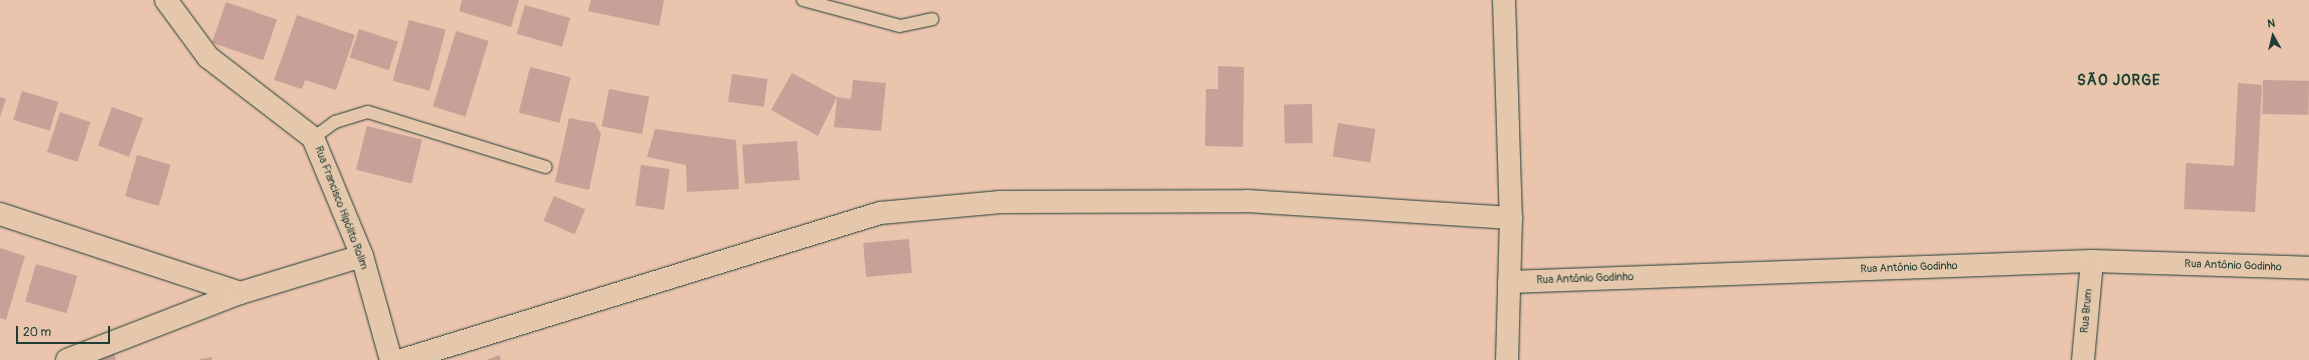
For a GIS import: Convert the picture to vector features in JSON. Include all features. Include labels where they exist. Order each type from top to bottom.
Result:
[{"type":"street","name":"Rua Francisco Hipólito Rolim","points":[[166,0],[208,56],[313,138],[362,256],[391,360]]},
{"type":"street","points":[[1504,0],[1511,218],[1507,360]]},
{"type":"street","points":[[402,360],[880,213],[1000,202],[1247,201],[1511,218]]},
{"type":"street","points":[[0,214],[240,293]]},
{"type":"street","points":[[67,360],[240,293],[362,256]]},
{"type":"street","name":"Rua Antônio Godinho","points":[[1509,282],[2092,261],[2309,268]]},
{"type":"street","name":"Rua Brum","points":[[2083,360],[2092,261]]},
{"type":"lane","points":[[803,0],[900,26],[932,19]]},
{"type":"lane","points":[[313,138],[335,122],[368,112],[546,167]]},
{"type":"building","points":[[462,0],[519,0],[511,27],[459,11]]},
{"type":"building","points":[[591,0],[664,0],[659,26],[588,11]]},
{"type":"building","points":[[226,2],[277,20],[263,60],[212,43]]},
{"type":"building","points":[[525,5],[570,18],[562,47],[517,34]]},
{"type":"building","points":[[297,15],[355,35],[336,90],[305,80],[302,89],[274,80]]},
{"type":"building","points":[[409,20],[446,30],[429,91],[393,81]]},
{"type":"building","points":[[359,29],[398,42],[389,70],[350,58]]},
{"type":"building","points":[[456,31],[489,41],[465,116],[433,107]]},
{"type":"building","points":[[1218,66],[1244,67],[1243,147],[1205,146],[1206,89],[1218,89]]},
{"type":"building","points":[[530,67],[571,77],[559,123],[519,113]]},
{"type":"building","points":[[792,73],[837,97],[818,136],[771,110]]},
{"type":"building","points":[[732,74],[768,79],[764,107],[728,102]]},
{"type":"building","points":[[853,80],[886,83],[881,131],[834,127],[837,97],[851,99]]},
{"type":"building","points":[[2263,80],[2309,81],[2308,115],[2262,114]]},
{"type":"building","points":[[2238,83],[2262,85],[2255,212],[2184,209],[2186,163],[2234,166]]},
{"type":"building","points":[[609,89],[649,97],[642,134],[602,126]]},
{"type":"building","points":[[22,91],[58,102],[50,131],[13,120]]},
{"type":"building","points":[[0,97],[6,99],[0,117]]},
{"type":"building","points":[[1284,104],[1312,104],[1313,143],[1285,143]]},
{"type":"building","points":[[112,107],[143,118],[129,157],[98,146]]},
{"type":"building","points":[[60,112],[90,122],[77,162],[47,152]]},
{"type":"building","points":[[569,118],[595,123],[601,134],[589,190],[555,182]]},
{"type":"building","points":[[1338,123],[1376,129],[1370,163],[1333,157]]},
{"type":"building","points":[[367,126],[422,140],[411,183],[356,170]]},
{"type":"building","points":[[655,129],[736,140],[739,189],[687,192],[686,165],[647,157]]},
{"type":"building","points":[[797,141],[800,180],[745,184],[742,145]]},
{"type":"building","points":[[137,155],[171,165],[159,206],[125,196]]},
{"type":"building","points":[[641,165],[670,169],[664,210],[635,206]]},
{"type":"building","points":[[554,196],[585,209],[575,234],[543,221]]},
{"type":"building","points":[[909,239],[912,273],[866,277],[863,243]]},
{"type":"building","points":[[0,248],[25,256],[6,320],[0,318]]},
{"type":"building","points":[[36,264],[77,276],[67,313],[25,301]]},
{"type":"building","points":[[112,347],[116,360],[73,360]]},
{"type":"building","points":[[499,355],[501,360],[486,360]]},
{"type":"building","points":[[212,357],[212,360],[200,360],[200,359]]},
{"type":"district","name":"SÃO JORGE","points":[[2119,81]]}]
